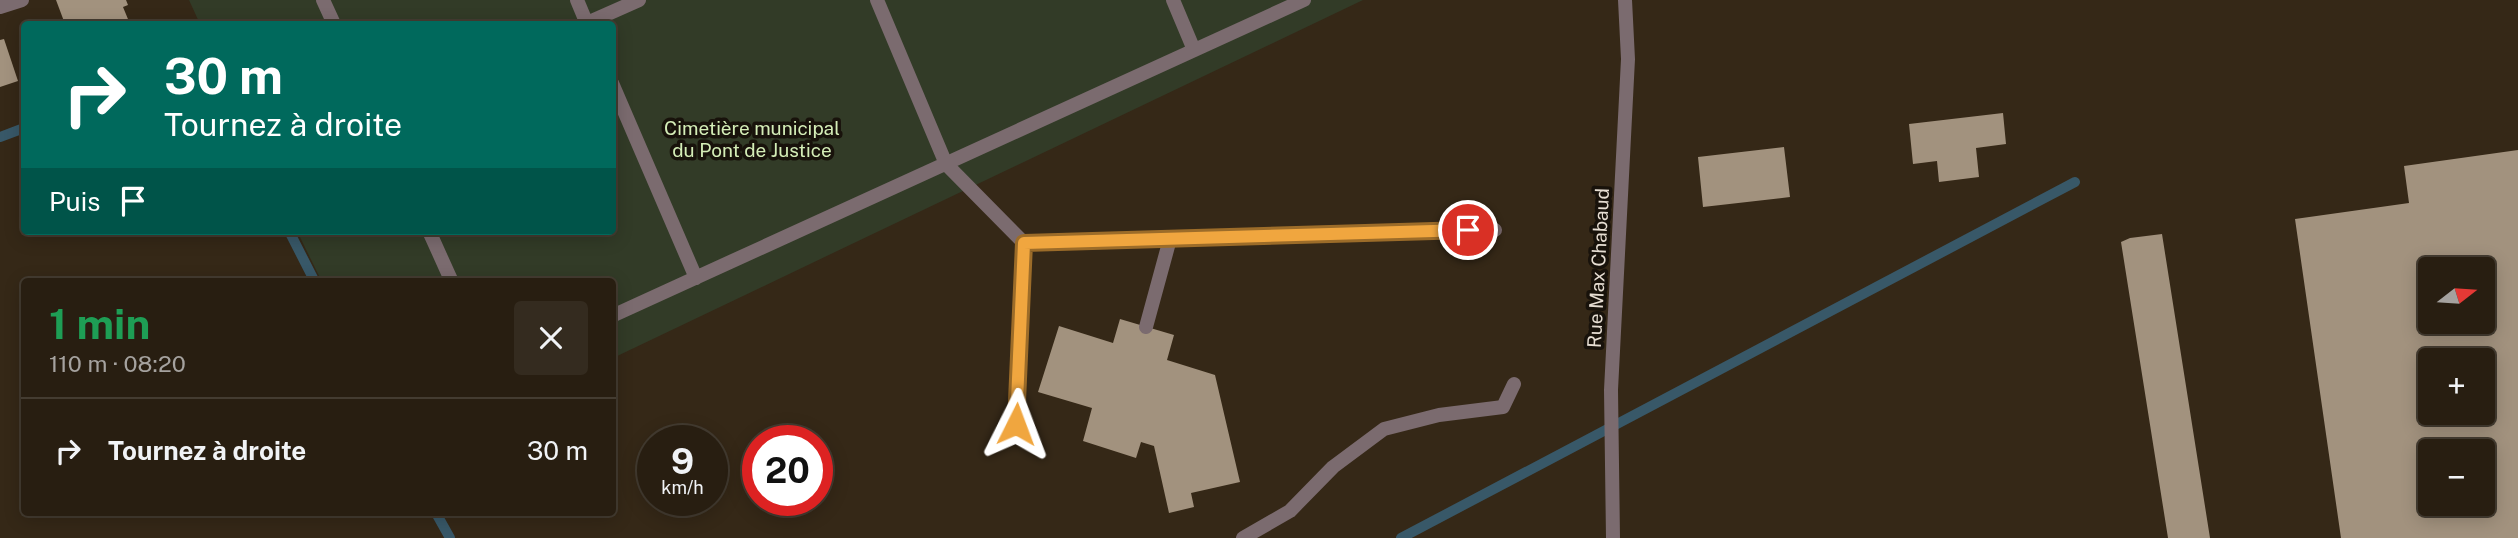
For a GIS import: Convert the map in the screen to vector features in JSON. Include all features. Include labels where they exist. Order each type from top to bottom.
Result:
[{"type":"street","points":[[0,7],[22,0]]},
{"type":"street","points":[[323,0],[333,21]]},
{"type":"street","points":[[577,0],[585,21]]},
{"type":"street","points":[[593,21],[639,0]]},
{"type":"street","points":[[877,0],[946,164],[1024,243],[1495,230]]},
{"type":"street","points":[[1173,0],[1194,50]]},
{"type":"street","points":[[616,314],[1304,0]]},
{"type":"street","name":"Rue Max Chabaud","points":[[1614,538],[1611,396],[1628,59],[1625,0]]},
{"type":"street","points":[[616,92],[696,278]]},
{"type":"street","points":[[431,235],[450,278]]},
{"type":"street","points":[[1146,327],[1170,239]]},
{"type":"street","points":[[1016,424],[1024,243]]},
{"type":"street","points":[[1242,538],[1290,511],[1333,467],[1384,429],[1439,415],[1503,407],[1514,384]]},
{"type":"green space","name":"Cimetière municipal du Pont de Justice","points":[[189,0],[1363,0],[616,357],[616,278],[320,278],[299,235],[616,235],[616,21],[199,21]]},
{"type":"building","points":[[56,0],[126,0],[128,5],[123,7],[129,21],[64,21]]},
{"type":"building","points":[[4,39],[18,81],[0,87],[0,40]]},
{"type":"building","points":[[2003,113],[2006,144],[1976,148],[1979,177],[1939,182],[1937,161],[1913,164],[1909,124]]},
{"type":"building","points":[[1784,147],[1790,197],[1703,207],[1698,157]]},
{"type":"building","points":[[2518,150],[2518,538],[2341,538],[2295,219],[2409,203],[2404,166]]},
{"type":"building","points":[[2162,234],[2210,538],[2168,538],[2121,242],[2130,238]]},
{"type":"building","points":[[1120,319],[1174,335],[1167,360],[1215,375],[1240,482],[1191,493],[1194,507],[1169,513],[1154,446],[1141,442],[1136,458],[1083,441],[1092,408],[1038,392],[1059,326],[1113,343]]},
{"type":"waterway","points":[[0,137],[21,129]]},
{"type":"waterway","points":[[1401,538],[2075,182]]},
{"type":"waterway","points":[[291,235],[313,278]]},
{"type":"waterway","points":[[438,516],[450,538]]},
{"type":"route","points":[[1016,424],[1024,243],[1468,230]]}]
